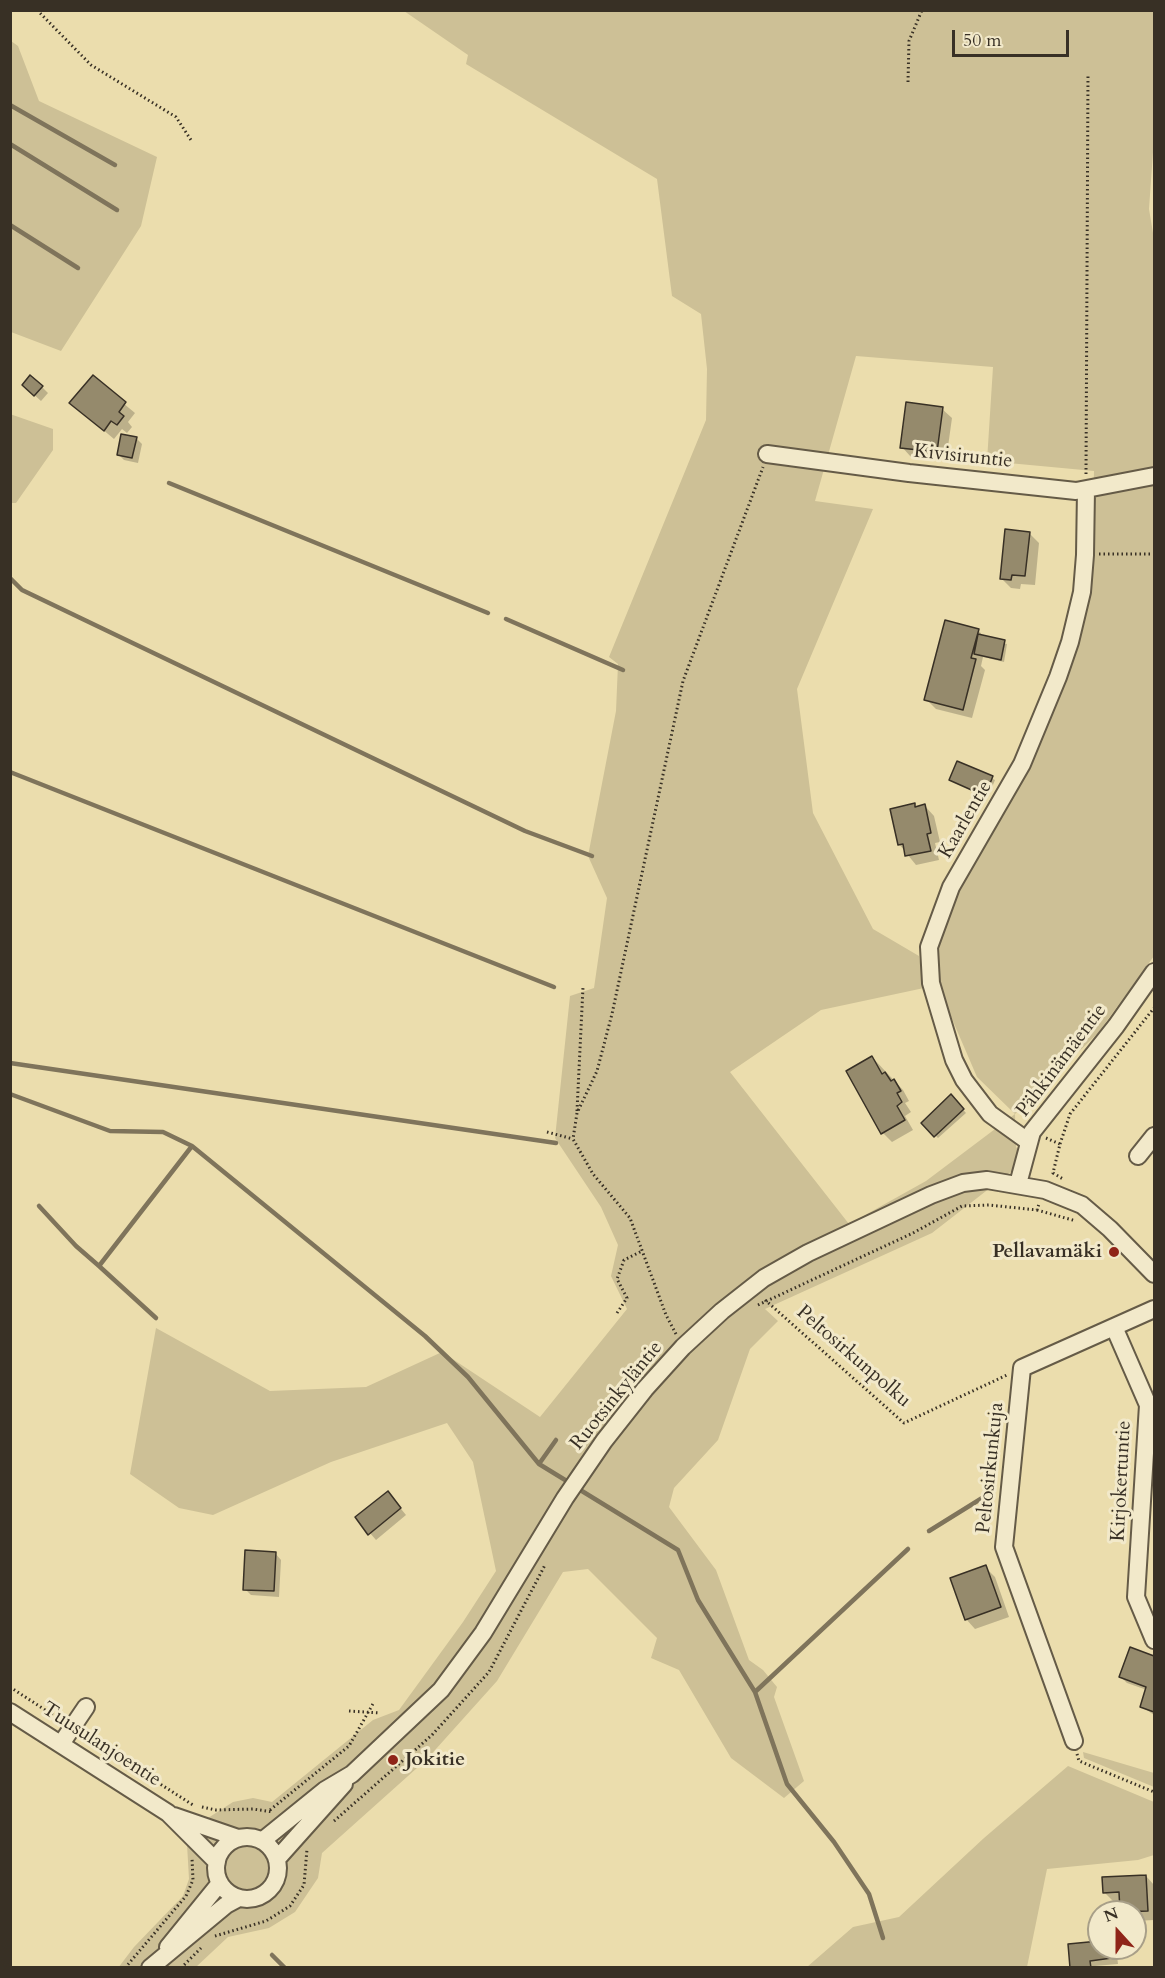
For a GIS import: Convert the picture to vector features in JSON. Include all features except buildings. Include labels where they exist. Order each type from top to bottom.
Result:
[{"type":"street","name":"Kivisiruntie","points":[[767,454],[909,473],[1086,490],[1155,476]]},
{"type":"street","name":"Kaarlentie","points":[[1029,1142],[990,1114],[964,1080],[954,1060],[931,983],[929,946],[951,887],[1022,764],[1040,726],[1070,642],[1082,592],[1086,490]]},
{"type":"street","name":"Pähkinämäentie","points":[[1018,1184],[1032,1132],[1116,1026],[1155,972]]},
{"type":"street","points":[[1138,1156],[1155,1136]]},
{"type":"street","name":"Ruotsinkyläntie","points":[[262,1840],[290,1828],[334,1797],[352,1774],[441,1690],[483,1633],[565,1498],[604,1441],[645,1389],[683,1347],[722,1311],[764,1278],[808,1253],[963,1183],[987,1180],[1045,1190],[1082,1204],[1155,1274]]},
{"type":"street","points":[[1022,1368],[1155,1309]]},
{"type":"street","name":"Kirjokertuntie","points":[[1114,1327],[1148,1405],[1136,1597],[1155,1640]]},
{"type":"street","name":"Peltosirkunkuja","points":[[1022,1368],[1004,1547],[1074,1741]]},
{"type":"street","points":[[61,1744],[86,1707]]},
{"type":"street","name":"Tuusulanjoentie","points":[[10,1712],[201,1834],[238,1838]]},
{"type":"street","name":"Ruotsinkyläntie","points":[[277,1859],[290,1828]]},
{"type":"street","name":"Tuusulanjoentie","points":[[201,1834],[217,1862]]},
{"type":"street","points":[[250,1837],[262,1840],[271,1848],[277,1859],[278,1872],[273,1884],[264,1894],[252,1899],[239,1898],[228,1892],[220,1883],[217,1862],[220,1852],[238,1838],[250,1837]]},
{"type":"street","points":[[155,1962],[220,1883]]},
{"type":"street","points":[[155,1962],[239,1898]]},
{"type":"path","points":[[37,10],[91,65],[176,117],[191,140]]},
{"type":"path","points":[[908,82],[909,41],[922,10]]},
{"type":"path","points":[[1086,490],[1088,74]]},
{"type":"path","points":[[577,1113],[597,1071],[612,1014],[683,681],[767,454]]},
{"type":"path","points":[[1085,555],[1155,554]]},
{"type":"path","points":[[583,987],[577,1113],[573,1139],[593,1174],[630,1218],[666,1315],[683,1347]]},
{"type":"path","points":[[1059,1144],[1070,1114],[1155,1008]]},
{"type":"path","points":[[547,1132],[573,1139]]},
{"type":"path","points":[[757,1306],[765,1300],[913,1233],[962,1206],[989,1205],[1037,1210],[1053,1173]]},
{"type":"path","points":[[617,1313],[627,1298],[617,1279],[624,1260],[642,1251]]},
{"type":"path","name":"Peltosirkunpolku","points":[[765,1300],[904,1423],[1022,1368]]},
{"type":"path","points":[[326,1828],[432,1735],[489,1672],[545,1564]]},
{"type":"path","points":[[10,1687],[194,1806],[216,1810],[270,1810],[349,1746],[366,1712],[374,1702]]},
{"type":"path","points":[[349,1711],[380,1713]]},
{"type":"path","points":[[1074,1741],[1079,1761],[1155,1792]]},
{"type":"path","points":[[125,1968],[186,1896],[193,1880],[191,1850],[216,1810]]},
{"type":"path","points":[[270,1810],[307,1847]]},
{"type":"path","points":[[214,1937],[229,1930],[266,1921],[290,1906],[304,1885],[307,1847],[313,1841]]},
{"type":"path","points":[[181,1968],[205,1945]]},
{"type":"shaded area","points":[[404,11],[1154,11],[1154,138],[1149,209],[1154,239],[1154,956],[1098,1033],[1015,1114],[1016,1147],[1026,1160],[932,1233],[765,1309],[778,1321],[750,1349],[718,1440],[674,1488],[669,1507],[716,1570],[749,1660],[763,1670],[777,1687],[774,1697],[804,1781],[784,1798],[731,1758],[679,1670],[651,1658],[657,1638],[588,1569],[563,1572],[497,1681],[427,1759],[322,1853],[318,1878],[295,1912],[269,1928],[228,1937],[196,1967],[118,1968],[134,1947],[183,1896],[189,1879],[187,1844],[208,1818],[233,1802],[253,1798],[272,1802],[373,1720],[399,1710],[463,1622],[496,1571],[473,1462],[447,1423],[331,1462],[213,1515],[179,1508],[130,1474],[156,1328],[270,1391],[366,1387],[442,1352],[540,1417],[627,1309],[611,1276],[618,1245],[601,1207],[555,1138],[570,996],[594,988],[607,898],[588,856],[616,711],[618,664],[609,657],[706,420],[707,369],[701,314],[672,296],[657,179],[466,64],[468,55]],"holes":[[[856,356],[993,367],[987,461],[1094,471],[1091,584],[1024,774],[948,912],[935,961],[940,991],[977,1077],[1015,1114],[926,1181],[849,1224],[730,1072],[821,1010],[924,988],[919,956],[873,929],[813,813],[797,689],[873,509],[815,501]]]},
{"type":"shaded area","points":[[11,41],[18,46],[39,101],[157,157],[141,226],[61,351],[11,332]]},
{"type":"shaded area","points":[[10,414],[53,429],[53,450],[16,503],[11,503]]},
{"type":"shaded area","points":[[1083,1752],[1154,1773],[1154,1787],[1084,1758]]},
{"type":"shaded area","points":[[1068,1766],[1154,1802],[1154,1855],[1138,1860],[1047,1869],[1027,1967],[807,1967],[853,1927],[899,1917],[984,1838]]},
{"type":"waterway","points":[[10,105],[115,165]]},
{"type":"waterway","points":[[10,144],[117,210]]},
{"type":"waterway","points":[[10,225],[78,268]]},
{"type":"waterway","points":[[169,483],[488,613]]},
{"type":"waterway","points":[[10,578],[22,590],[525,831],[592,856]]},
{"type":"waterway","points":[[506,619],[623,670]]},
{"type":"waterway","points":[[10,772],[554,987]]},
{"type":"waterway","points":[[10,1063],[556,1143]]},
{"type":"waterway","points":[[10,1094],[110,1131],[163,1132],[192,1146],[425,1336],[468,1377],[539,1464],[570,1483]]},
{"type":"waterway","points":[[156,1318],[99,1266],[192,1146]]},
{"type":"waterway","points":[[39,1206],[76,1246],[99,1266]]},
{"type":"waterway","points":[[539,1464],[556,1440]]},
{"type":"waterway","points":[[577,1488],[678,1550],[698,1600],[755,1692],[787,1784],[834,1842],[869,1894],[883,1938]]},
{"type":"waterway","points":[[929,1531],[987,1495]]},
{"type":"waterway","points":[[755,1692],[908,1549]]},
{"type":"waterway","points":[[272,1955],[285,1968]]},
{"type":"place","name":"Pellavamäki","points":[[1114,1252]]},
{"type":"place","name":"Jokitie","points":[[393,1760]]}]
